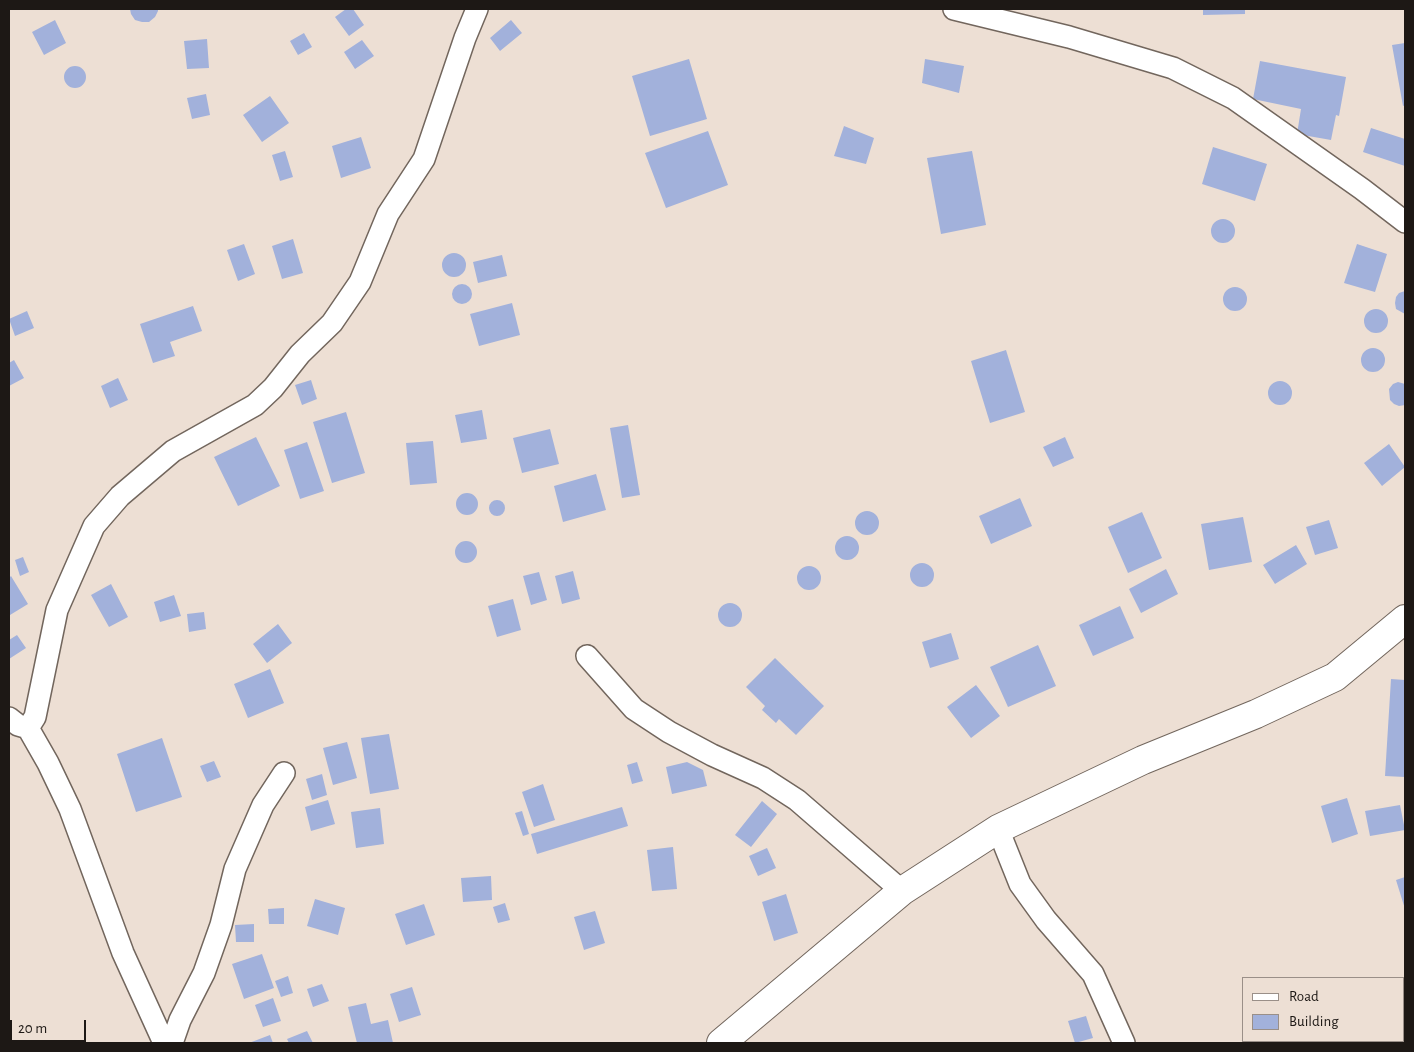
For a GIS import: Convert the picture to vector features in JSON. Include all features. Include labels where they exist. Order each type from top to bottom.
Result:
[{"type":"street","points":[[28,728],[35,717],[57,610],[94,526],[120,496],[173,451],[255,405],[273,388],[300,354],[332,323],[360,282],[388,214],[424,159],[465,38],[477,9]]},
{"type":"street","points":[[954,9],[1069,37],[1173,68],[1233,98],[1405,222]]},
{"type":"street","points":[[721,1043],[902,891],[998,829],[1143,760],[1256,714],[1335,677],[1405,619]]},
{"type":"street","points":[[587,656],[634,709],[669,732],[712,755],[763,778],[797,800],[902,891]]},
{"type":"street","points":[[9,718],[18,725],[28,728],[48,763],[70,809],[123,953],[164,1043]]},
{"type":"street","points":[[172,1043],[180,1020],[204,974],[221,925],[235,870],[263,805],[284,773]]},
{"type":"street","points":[[998,829],[1020,884],[1046,920],[1093,974],[1124,1043]]},
{"type":"building","points":[[130,9],[158,9],[158,11],[149,22],[142,22],[135,20]]},
{"type":"building","points":[[346,9],[353,9],[364,25],[349,36],[335,17]]},
{"type":"building","points":[[1203,9],[1245,9],[1245,14],[1203,15]]},
{"type":"building","points":[[55,20],[66,43],[44,55],[32,32]]},
{"type":"building","points":[[511,20],[522,33],[500,51],[490,38]]},
{"type":"building","points":[[304,33],[312,47],[298,55],[290,41]]},
{"type":"building","points":[[207,39],[209,68],[187,69],[184,41]]},
{"type":"building","points":[[362,40],[374,56],[355,69],[344,52]]},
{"type":"building","points":[[1405,43],[1405,105],[1403,106],[1392,45]]},
{"type":"building","points":[[689,59],[707,119],[650,136],[632,76]]},
{"type":"building","points":[[925,59],[964,66],[959,93],[922,83]]},
{"type":"building","points":[[1260,61],[1346,77],[1339,116],[1336,115],[1331,140],[1297,134],[1301,109],[1253,99]]},
{"type":"building","points":[[75,66],[83,69],[86,77],[83,85],[75,88],[67,85],[64,77],[67,69]]},
{"type":"building","points":[[206,94],[210,115],[192,119],[187,98]]},
{"type":"building","points":[[270,96],[289,123],[262,142],[243,115]]},
{"type":"building","points":[[844,126],[874,138],[866,164],[834,156]]},
{"type":"building","points":[[1371,128],[1405,139],[1405,166],[1363,152]]},
{"type":"building","points":[[708,131],[728,185],[666,208],[645,153]]},
{"type":"building","points":[[361,137],[371,168],[341,178],[332,146]]},
{"type":"building","points":[[1213,147],[1267,164],[1255,201],[1202,184]]},
{"type":"building","points":[[285,151],[293,177],[280,181],[272,155]]},
{"type":"building","points":[[972,151],[986,225],[941,234],[927,158]]},
{"type":"building","points":[[1223,219],[1231,223],[1235,231],[1231,239],[1223,243],[1215,239],[1211,231],[1215,223]]},
{"type":"building","points":[[293,239],[303,273],[282,279],[272,246]]},
{"type":"building","points":[[244,244],[255,274],[238,281],[227,250]]},
{"type":"building","points":[[1357,244],[1387,254],[1375,292],[1344,283]]},
{"type":"building","points":[[454,253],[459,254],[465,260],[465,270],[459,276],[454,277],[449,276],[443,270],[442,265],[443,260],[449,254]]},
{"type":"building","points":[[502,255],[507,276],[478,283],[473,262]]},
{"type":"building","points":[[462,284],[469,287],[472,294],[469,301],[462,304],[455,301],[452,294],[455,287]]},
{"type":"building","points":[[1235,287],[1243,291],[1247,299],[1243,307],[1235,311],[1227,307],[1223,299],[1227,291]]},
{"type":"building","points":[[1405,291],[1405,314],[1396,309],[1395,303],[1399,293]]},
{"type":"building","points":[[512,303],[520,335],[479,346],[470,314]]},
{"type":"building","points":[[193,306],[202,331],[170,342],[175,356],[153,363],[140,324]]},
{"type":"building","points":[[1376,309],[1384,313],[1388,321],[1384,329],[1376,333],[1368,329],[1364,321],[1368,313]]},
{"type":"building","points":[[27,311],[34,328],[15,336],[9,319]]},
{"type":"building","points":[[1373,348],[1381,352],[1385,360],[1381,368],[1373,372],[1365,368],[1361,360],[1365,352]]},
{"type":"building","points":[[1006,350],[1025,412],[990,423],[971,361]]},
{"type":"building","points":[[14,360],[24,378],[9,386],[9,363]]},
{"type":"building","points":[[118,378],[128,400],[110,408],[101,386]]},
{"type":"building","points":[[311,380],[317,399],[302,405],[295,385]]},
{"type":"building","points":[[1280,381],[1288,385],[1292,393],[1288,401],[1280,405],[1272,401],[1268,393],[1272,385]]},
{"type":"building","points":[[1398,382],[1405,384],[1405,405],[1399,406],[1390,400],[1389,389]]},
{"type":"building","points":[[482,410],[487,439],[461,443],[455,415]]},
{"type":"building","points":[[346,412],[365,473],[332,483],[313,422]]},
{"type":"building","points":[[628,425],[640,495],[622,498],[610,428]]},
{"type":"building","points":[[550,429],[559,464],[522,473],[513,438]]},
{"type":"building","points":[[256,437],[280,486],[238,506],[214,457]]},
{"type":"building","points":[[1065,437],[1074,458],[1053,467],[1043,447]]},
{"type":"building","points":[[433,441],[437,483],[410,485],[406,443]]},
{"type":"building","points":[[307,442],[324,491],[300,499],[284,450]]},
{"type":"building","points":[[1389,444],[1405,467],[1382,486],[1364,463]]},
{"type":"building","points":[[596,474],[606,510],[563,522],[554,486]]},
{"type":"building","points":[[467,493],[475,496],[478,504],[475,512],[467,515],[459,512],[456,504],[459,496]]},
{"type":"building","points":[[1020,498],[1032,526],[991,544],[979,516]]},
{"type":"building","points":[[497,500],[503,502],[505,508],[503,514],[497,516],[491,514],[489,508],[491,502]]},
{"type":"building","points":[[867,511],[875,515],[879,523],[875,531],[867,535],[859,531],[855,523],[859,515]]},
{"type":"building","points":[[1142,512],[1162,558],[1128,573],[1108,527]]},
{"type":"building","points":[[1243,517],[1252,562],[1209,570],[1201,524]]},
{"type":"building","points":[[1329,520],[1338,548],[1315,555],[1306,527]]},
{"type":"building","points":[[847,536],[855,540],[859,548],[855,556],[847,560],[839,556],[835,548],[839,540]]},
{"type":"building","points":[[466,541],[474,544],[477,552],[474,560],[466,563],[458,560],[455,552],[458,544]]},
{"type":"building","points":[[1296,545],[1307,564],[1275,584],[1263,565]]},
{"type":"building","points":[[23,557],[29,572],[20,576],[15,560]]},
{"type":"building","points":[[922,563],[930,567],[934,575],[930,583],[922,587],[914,583],[910,575],[914,567]]},
{"type":"building","points":[[809,566],[817,570],[821,578],[817,586],[809,590],[801,586],[797,578],[801,570]]},
{"type":"building","points":[[1166,569],[1178,594],[1141,613],[1129,589]]},
{"type":"building","points":[[573,571],[580,599],[562,604],[555,576]]},
{"type":"building","points":[[539,572],[547,600],[531,605],[523,576]]},
{"type":"building","points":[[11,576],[28,604],[10,615],[9,578]]},
{"type":"building","points":[[111,584],[128,617],[109,627],[91,595]]},
{"type":"building","points":[[174,595],[181,616],[160,622],[154,602]]},
{"type":"building","points":[[513,599],[521,630],[497,637],[488,606]]},
{"type":"building","points":[[730,603],[738,607],[742,615],[738,623],[730,627],[722,623],[718,615],[722,607]]},
{"type":"building","points":[[1120,606],[1134,638],[1093,656],[1079,625]]},
{"type":"building","points":[[204,612],[206,629],[189,632],[187,614]]},
{"type":"building","points":[[278,624],[292,643],[267,663],[253,644]]},
{"type":"building","points":[[951,633],[959,659],[930,668],[922,642]]},
{"type":"building","points":[[17,635],[26,648],[9,659],[9,640]]},
{"type":"building","points":[[1038,645],[1056,686],[1008,707],[990,667]]},
{"type":"building","points":[[775,658],[824,706],[796,735],[779,719],[776,723],[762,710],[765,706],[746,687]]},
{"type":"building","points":[[270,669],[284,703],[248,718],[234,684]]},
{"type":"building","points":[[1391,679],[1405,680],[1405,777],[1385,776]]},
{"type":"building","points":[[976,685],[1000,716],[971,738],[947,707]]},
{"type":"building","points":[[389,734],[399,789],[370,794],[361,738]]},
{"type":"building","points":[[162,738],[182,797],[136,812],[117,754]]},
{"type":"building","points":[[347,742],[357,778],[333,785],[323,748]]},
{"type":"building","points":[[214,761],[221,777],[207,782],[200,766]]},
{"type":"building","points":[[637,762],[643,781],[632,784],[627,765]]},
{"type":"building","points":[[687,762],[703,770],[707,786],[672,794],[666,767]]},
{"type":"building","points":[[322,774],[327,795],[312,800],[306,779]]},
{"type":"building","points":[[543,784],[555,820],[534,827],[522,792]]},
{"type":"building","points":[[1347,798],[1358,834],[1332,843],[1321,806]]},
{"type":"building","points":[[328,800],[335,824],[311,831],[305,807]]},
{"type":"building","points":[[762,801],[777,814],[751,847],[735,835]]},
{"type":"building","points":[[1400,805],[1405,830],[1370,836],[1365,811]]},
{"type":"building","points":[[622,807],[628,826],[537,854],[531,834]]},
{"type":"building","points":[[380,808],[384,844],[356,848],[351,812]]},
{"type":"building","points":[[522,811],[529,834],[523,836],[515,813]]},
{"type":"building","points":[[673,847],[677,889],[652,891],[647,850]]},
{"type":"building","points":[[767,848],[776,868],[758,876],[749,856]]},
{"type":"building","points":[[491,876],[492,900],[463,902],[461,878]]},
{"type":"building","points":[[1405,877],[1405,909],[1396,880]]},
{"type":"building","points":[[786,894],[798,933],[774,941],[762,902]]},
{"type":"building","points":[[315,899],[345,908],[338,935],[307,926]]},
{"type":"building","points":[[505,903],[510,920],[498,923],[493,907]]},
{"type":"building","points":[[424,904],[435,935],[406,945],[395,914]]},
{"type":"building","points":[[284,908],[284,924],[269,924],[268,909]]},
{"type":"building","points":[[595,911],[605,943],[584,950],[574,917]]},
{"type":"building","points":[[254,924],[254,942],[236,942],[235,925]]},
{"type":"building","points":[[262,954],[274,988],[244,999],[232,964]]},
{"type":"building","points":[[288,976],[293,993],[281,997],[275,981]]},
{"type":"building","points":[[322,984],[329,1001],[313,1007],[307,989]]},
{"type":"building","points":[[412,987],[421,1015],[399,1022],[390,994]]},
{"type":"building","points":[[273,998],[281,1021],[263,1027],[255,1005]]},
{"type":"building","points":[[366,1003],[371,1024],[388,1020],[393,1043],[357,1043],[348,1007]]},
{"type":"building","points":[[1086,1016],[1093,1038],[1075,1043],[1068,1021]]},
{"type":"building","points":[[307,1031],[313,1043],[289,1043],[287,1039]]},
{"type":"building","points":[[270,1035],[273,1043],[249,1043]]}]
